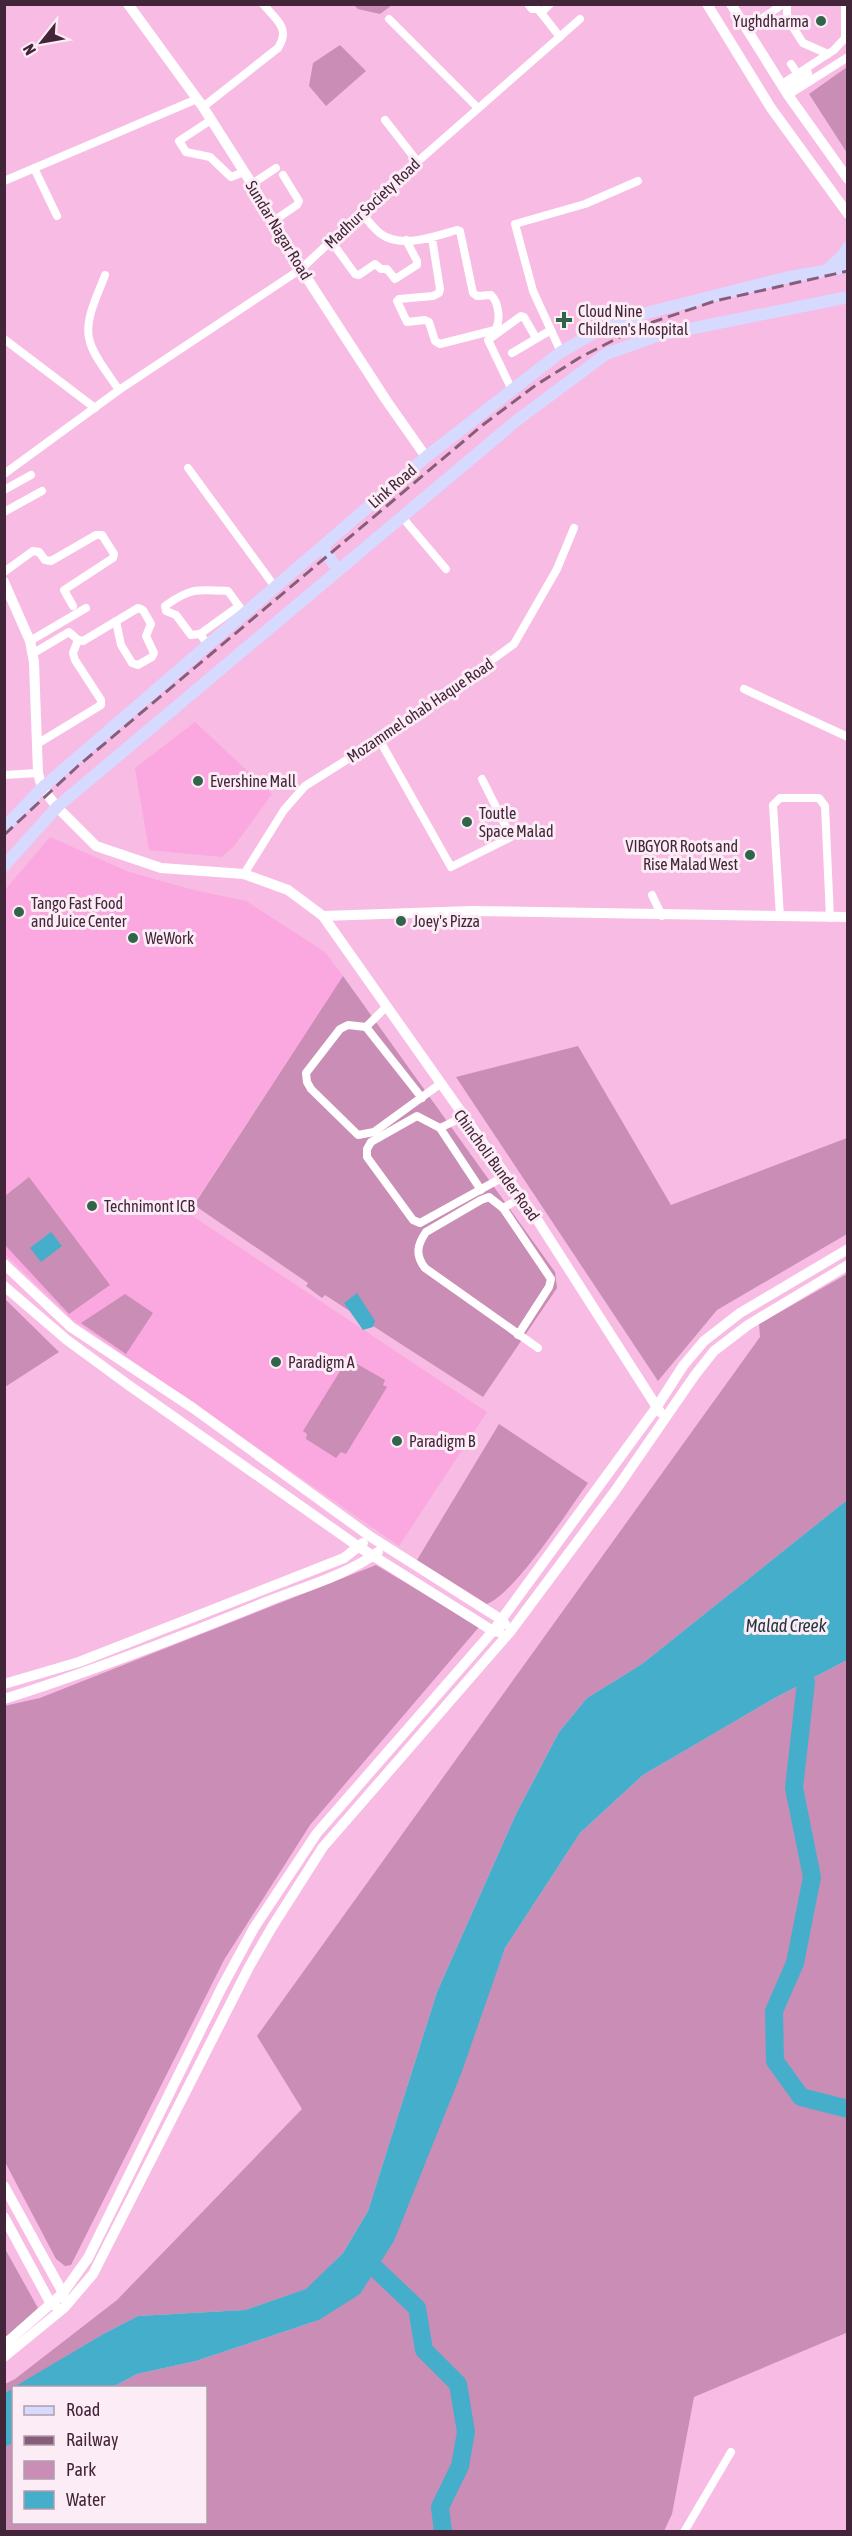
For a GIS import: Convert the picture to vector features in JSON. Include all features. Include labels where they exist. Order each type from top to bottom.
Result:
[{"type":"main road","points":[[826,271],[848,247]]},
{"type":"main road","name":"Link Road","points":[[4,828],[42,788],[208,645],[242,610],[275,587],[426,457],[561,352],[594,333],[646,313],[789,277],[848,267]]},
{"type":"main road","name":"Link Road","points":[[4,866],[57,807],[516,421],[606,354],[658,335],[848,297]]},
{"type":"main road","points":[[322,547],[338,570]]},
{"type":"street","name":"Sundar Nagar Road","points":[[128,4],[200,103],[252,183],[272,222],[301,269],[426,457]]},
{"type":"street","points":[[4,181],[200,103],[278,48],[282,42],[285,36],[284,30],[263,4]]},
{"type":"street","points":[[528,4],[541,13],[560,37]]},
{"type":"street","points":[[541,13],[550,4]]},
{"type":"street","points":[[706,4],[771,108],[848,214]]},
{"type":"street","points":[[731,4],[785,90],[848,179]]},
{"type":"street","points":[[747,29],[785,4],[787,18],[803,44],[826,58]]},
{"type":"street","points":[[785,90],[826,58],[845,39],[845,4]]},
{"type":"street","points":[[389,19],[478,108]]},
{"type":"street","name":"Madhur Society Road","points":[[4,474],[119,390],[301,269],[417,161],[580,19]]},
{"type":"street","points":[[785,90],[801,79],[848,57]]},
{"type":"street","points":[[791,64],[801,79]]},
{"type":"street","points":[[211,120],[182,138],[180,141],[186,152],[210,157],[231,177],[244,172]]},
{"type":"street","points":[[385,120],[417,161]]},
{"type":"street","points":[[34,168],[57,216]]},
{"type":"street","points":[[252,183],[276,168]]},
{"type":"street","points":[[272,222],[297,205],[299,201],[283,175]]},
{"type":"street","points":[[561,352],[533,291],[515,224],[585,204],[638,181]]},
{"type":"street","points":[[361,213],[382,235],[405,240],[432,238],[460,231],[473,294],[491,295],[496,300],[499,324],[495,330],[440,344],[435,341],[429,322],[407,321],[403,318],[397,301],[399,299],[432,296],[439,293],[432,238]]},
{"type":"street","points":[[331,241],[355,274],[359,275],[375,264],[387,269],[395,279],[417,265],[405,240]]},
{"type":"street","points":[[105,275],[89,321],[88,334],[91,344],[119,390]]},
{"type":"street","points":[[512,390],[488,340],[521,316],[524,317],[536,338]]},
{"type":"street","points":[[512,353],[551,330]]},
{"type":"street","points":[[4,339],[95,408]]},
{"type":"street","points":[[188,468],[275,587]]},
{"type":"street","points":[[4,490],[32,476]]},
{"type":"street","points":[[4,512],[42,490]]},
{"type":"street","points":[[402,517],[446,569]]},
{"type":"street","name":"Mozammel ohab Haque Road","points":[[244,874],[284,810],[305,786],[379,740],[514,645],[557,569],[574,528]]},
{"type":"street","points":[[4,572],[33,551],[39,552],[45,561],[51,561],[96,535],[102,535],[114,554],[113,558],[64,590],[73,606]]},
{"type":"street","name":"Chincholi Bunder Road","points":[[4,582],[30,641],[38,773],[42,788],[57,807],[96,846],[161,868],[244,874],[288,890],[323,916],[521,1197],[656,1408],[665,1417]]},
{"type":"street","points":[[197,589],[228,591],[242,610],[200,634],[191,635],[176,615],[166,611],[165,606],[197,589]]},
{"type":"street","points":[[30,641],[86,608]]},
{"type":"street","points":[[32,654],[69,632],[78,640],[83,641],[116,621],[138,608],[143,610],[151,624],[146,636],[154,652],[152,657],[138,665],[132,663],[121,645],[116,621]]},
{"type":"street","points":[[200,634],[208,645]]},
{"type":"street","points":[[37,744],[101,705],[101,700],[75,660],[73,653],[78,640]]},
{"type":"street","points":[[744,689],[848,737]]},
{"type":"street","points":[[379,740],[451,867],[511,837],[482,779]]},
{"type":"street","points":[[4,775],[38,773]]},
{"type":"street","points":[[780,917],[773,805],[780,798],[819,798],[825,806],[830,918]]},
{"type":"street","points":[[652,895],[662,916]]},
{"type":"street","points":[[323,916],[472,911],[662,916],[848,917]]},
{"type":"street","points":[[366,1027],[387,1006]]},
{"type":"street","points":[[422,1098],[366,1027],[348,1025],[340,1029],[306,1073],[311,1089],[358,1135],[374,1132],[422,1098],[440,1084]]},
{"type":"street","points":[[481,1190],[440,1128],[422,1117],[413,1118],[371,1142],[367,1149],[367,1157],[413,1220],[420,1223],[481,1190],[505,1176]]},
{"type":"street","points":[[440,1128],[463,1117]]},
{"type":"street","points":[[518,1335],[549,1287],[551,1279],[503,1209],[489,1197],[426,1232],[420,1240],[417,1251],[419,1260],[425,1268],[518,1335],[538,1348]]},
{"type":"street","points":[[503,1209],[521,1197]]},
{"type":"street","points":[[4,2345],[63,2293],[88,2258],[222,1987],[254,1928],[295,1864],[345,1800],[494,1631],[656,1408],[683,1366],[720,1326],[848,1249]]},
{"type":"street","points":[[4,1264],[71,1327],[193,1408],[371,1537],[502,1620],[510,1632]]},
{"type":"street","points":[[4,2357],[64,2308],[93,2274],[249,1968],[323,1847],[510,1632],[615,1491],[695,1375],[729,1337],[848,1265]]},
{"type":"street","points":[[4,1286],[67,1340],[120,1379],[359,1547],[494,1631],[510,1632]]},
{"type":"street","points":[[120,1379],[128,1366]]},
{"type":"street","points":[[4,1684],[79,1662],[344,1558],[371,1537]]},
{"type":"street","points":[[4,1699],[51,1684],[357,1567],[386,1547]]},
{"type":"street","points":[[46,1672],[51,1684]]},
{"type":"street","points":[[4,2186],[63,2293],[64,2308]]},
{"type":"street","points":[[4,2217],[51,2304],[64,2308]]},
{"type":"street","points":[[684,2532],[731,2452]]},
{"type":"shaded area","name":"Evershine Mall","points":[[195,722],[272,794],[234,846],[222,857],[149,850],[135,768]]},
{"type":"shaded area","points":[[50,837],[129,872],[194,890],[246,901],[325,952],[343,976],[188,1213],[487,1412],[399,1546],[72,1319],[5,1254],[4,891]]},
{"type":"green space","points":[[354,5],[392,5],[380,14],[358,9]]},
{"type":"green space","points":[[340,45],[366,71],[326,106],[309,86],[313,63]]},
{"type":"green space","points":[[847,67],[847,153],[809,94]]},
{"type":"green space","points":[[343,976],[555,1272],[557,1288],[483,1397],[325,1295],[322,1298],[306,1286],[308,1283],[194,1205]]},
{"type":"green space","points":[[578,1046],[671,1205],[847,1138],[847,1234],[717,1310],[658,1381],[456,1077]]},
{"type":"green space","points":[[29,1177],[110,1285],[69,1314],[5,1245],[5,1196]]},
{"type":"green space","points":[[847,1274],[847,1500],[642,1664],[587,1698],[559,1732],[516,1814],[437,1992],[368,2211],[343,2253],[307,2289],[245,2310],[138,2316],[17,2386],[12,2386],[12,2389],[5,2393],[5,2384],[15,2379],[117,2300],[302,2109],[257,2036],[760,1337],[759,1324]]},
{"type":"green space","points":[[125,1294],[153,1313],[126,1354],[81,1323]]},
{"type":"green space","points":[[5,1299],[59,1352],[4,1387]]},
{"type":"green space","points":[[352,1361],[385,1380],[383,1385],[387,1387],[346,1454],[341,1452],[336,1458],[306,1439],[307,1434],[303,1431],[342,1368],[348,1369]]},
{"type":"green space","points":[[499,1424],[588,1483],[526,1568],[499,1597],[487,1604],[417,1560]]},
{"type":"green space","points":[[376,1565],[479,1627],[310,1825],[224,1960],[71,2265],[65,2266],[56,2259],[5,2162],[4,1706],[40,1698]]},
{"type":"green space","points":[[847,1660],[847,2339],[846,2333],[694,2397],[672,2514],[664,2531],[5,2531],[4,2447],[12,2443],[12,2524],[207,2524],[207,2386],[115,2386],[137,2374],[196,2361],[319,2320],[483,2007],[505,1948],[580,1833],[643,1775],[773,1699]]},
{"type":"green space","points":[[4,2247],[38,2308],[5,2338],[4,2338]]},
{"type":"water","points":[[51,1232],[62,1246],[41,1262],[30,1248]]},
{"type":"water","points":[[357,1293],[375,1321],[373,1327],[363,1330],[344,1303]]},
{"type":"water","name":"Malad Creek","points":[[847,1500],[847,1660],[773,1699],[643,1775],[580,1833],[505,1948],[461,2074],[394,2241],[360,2294],[319,2320],[196,2361],[137,2374],[115,2386],[16,2386],[138,2316],[245,2310],[306,2289],[343,2253],[368,2211],[437,1992],[516,1814],[559,1732],[587,1698],[642,1664]]},
{"type":"water","points":[[12,2389],[12,2444],[5,2447],[5,2393]]},
{"type":"waterway","points":[[806,1682],[794,1788],[812,1877],[795,1963],[774,2011],[775,2061],[801,2097],[848,2109]]},
{"type":"waterway","points":[[376,2269],[417,2308],[424,2350],[458,2384],[466,2432],[460,2466],[440,2507],[443,2532]]},
{"type":"railway","points":[[4,835],[78,766],[484,424],[536,385],[579,358],[641,326],[715,301],[848,271]]},
{"type":"place","name":"Yughdharma","points":[[821,21]]},
{"type":"place","name":"Cloud Nine Children's Hospital","points":[[564,320]]},
{"type":"place","name":"Evershine Mall","points":[[198,781]]},
{"type":"place","name":"Toutle Space Malad","points":[[467,822]]},
{"type":"place","name":"VIBGYOR Roots and Rise Malad West","points":[[750,855]]},
{"type":"place","name":"Tango Fast Food and Juice Center","points":[[19,912]]},
{"type":"place","name":"Joey's Pizza","points":[[401,921]]},
{"type":"place","name":"WeWork","points":[[133,938]]},
{"type":"place","name":"Technimont ICB","points":[[92,1206]]},
{"type":"place","name":"Paradigm A","points":[[276,1362]]},
{"type":"place","name":"Paradigm B","points":[[397,1441]]}]
